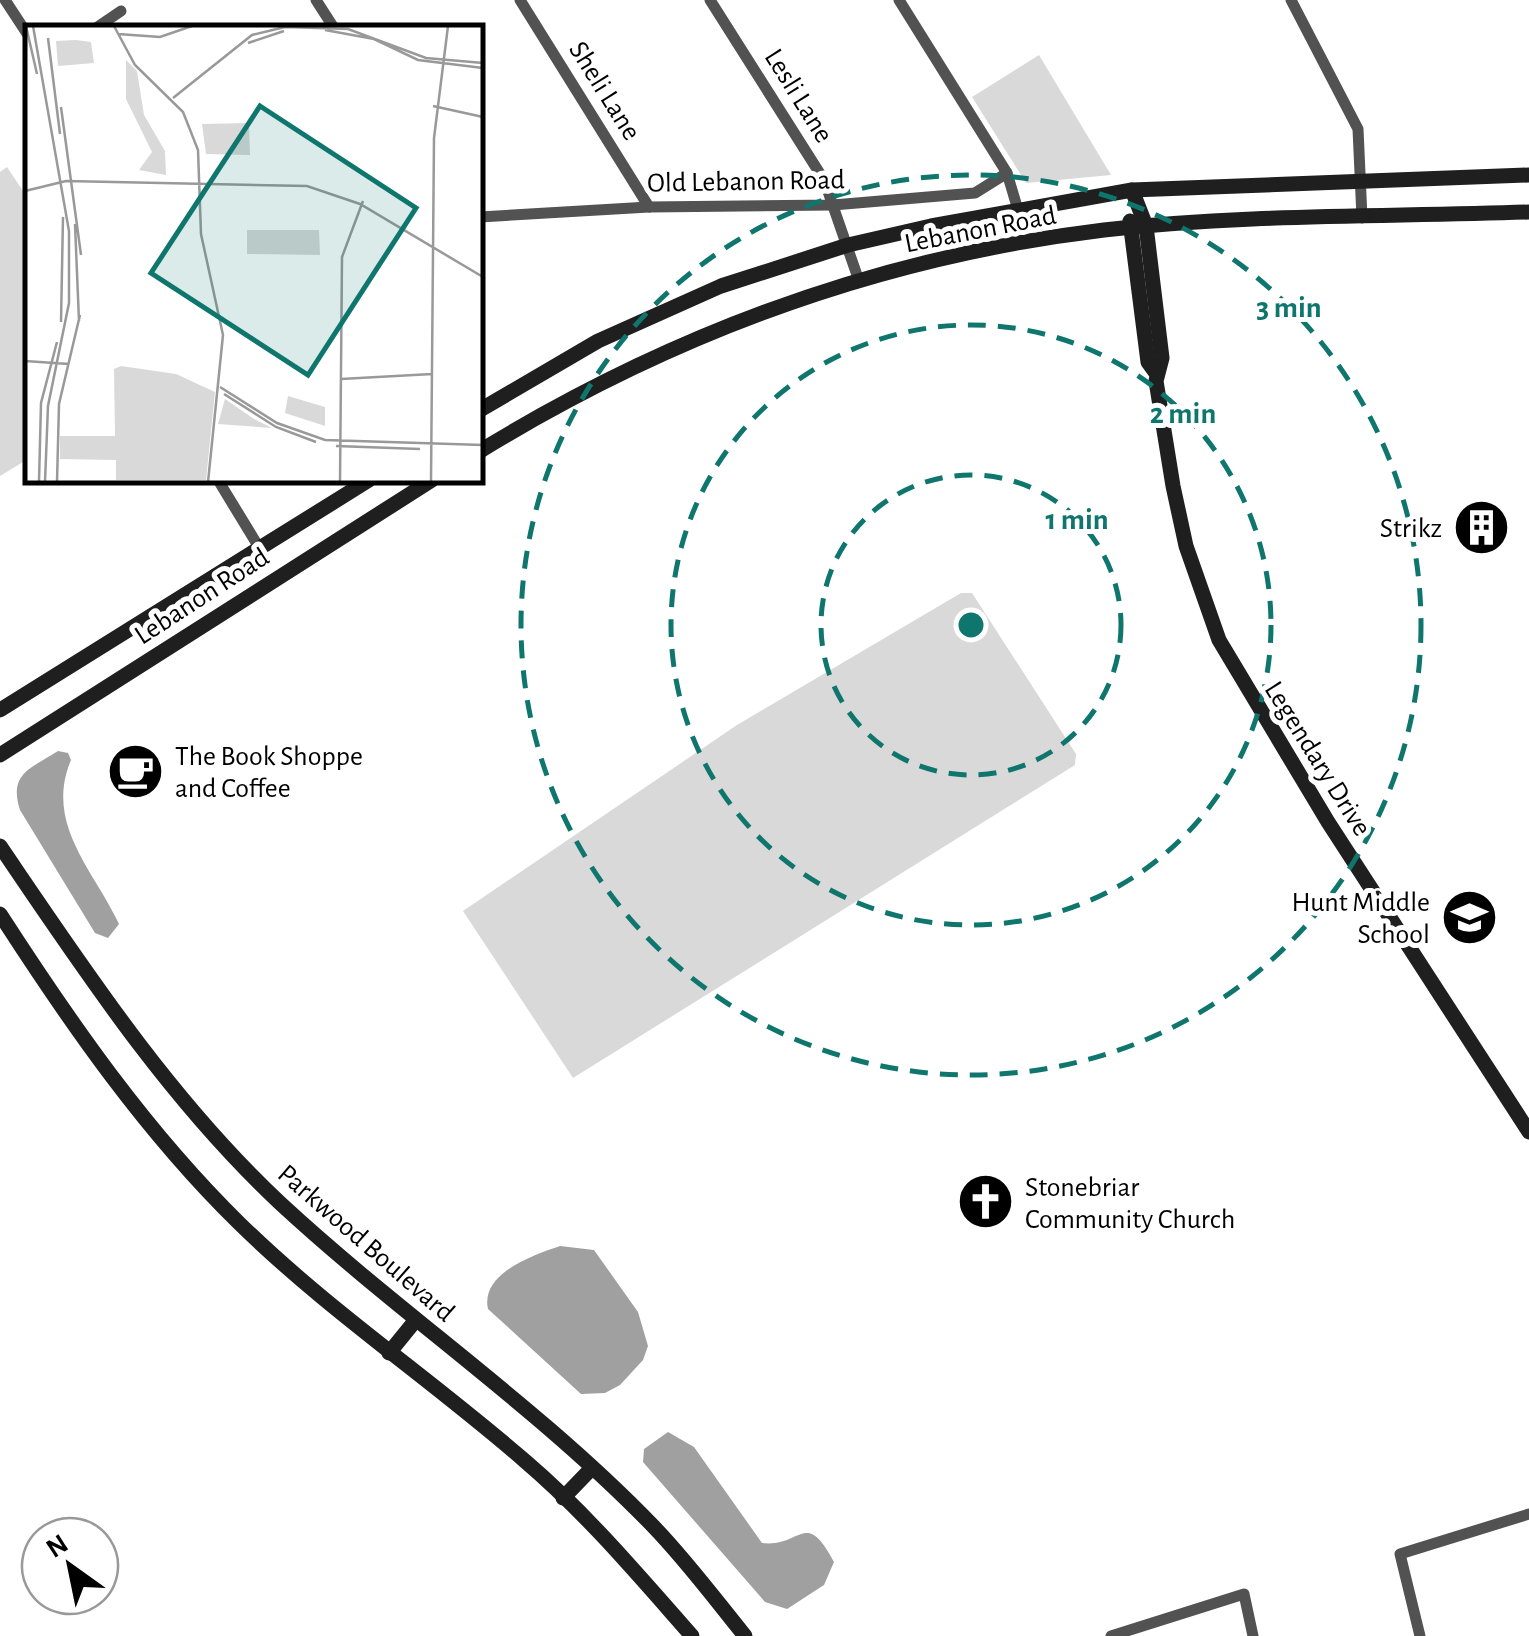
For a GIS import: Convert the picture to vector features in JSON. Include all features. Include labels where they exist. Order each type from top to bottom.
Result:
[{"type":"main road","name":"Lebanon Road","points":[[482,409],[598,341],[720,286],[848,245],[1132,190],[1362,178],[1529,175]]},
{"type":"main road","name":"Legendary Drive","points":[[1132,190],[1162,358],[1156,373],[1186,546],[1219,640],[1328,822],[1529,1132]]},
{"type":"main road","name":"Lebanon Road","points":[[482,450],[587,388],[679,343],[858,278],[940,259],[1138,227],[1529,212]]},
{"type":"main road","name":"Lebanon Road","points":[[0,710],[366,482]]},
{"type":"main road","name":"Lebanon Road","points":[[0,755],[429,482]]},
{"type":"main road","points":[[260,549],[276,576]]},
{"type":"main road","name":"Parkwood Boulevard","points":[[0,846],[103,998],[207,1127],[278,1201],[414,1321],[488,1376],[653,1526],[746,1636]]},
{"type":"main road","points":[[0,914],[103,1068],[240,1224],[389,1354],[527,1462],[692,1636]]},
{"type":"main road","points":[[389,1354],[414,1321]]},
{"type":"main road","points":[[563,1498],[590,1470]]},
{"type":"street","points":[[5,0],[25,30]]},
{"type":"street","points":[[316,0],[332,25]]},
{"type":"street","name":"Sheli Lane","points":[[520,0],[648,207]]},
{"type":"street","name":"Lesli Lane","points":[[710,0],[824,180],[858,278]]},
{"type":"street","points":[[899,0],[1007,173],[1018,210]]},
{"type":"street","points":[[1290,0],[1358,129],[1362,218]]},
{"type":"street","points":[[100,25],[121,11]]},
{"type":"street","name":"Old Lebanon Road","points":[[482,217],[648,207],[833,204],[975,193],[1007,173]]},
{"type":"street","points":[[219,482],[260,549]]},
{"type":"street","points":[[1420,1636],[1400,1554],[1529,1514]]},
{"type":"street","points":[[1112,1636],[1244,1594],[1253,1636]]},
{"type":"shaded area","points":[[1039,55],[1111,175],[1026,183],[972,97]]},
{"type":"shaded area","points":[[7,167],[25,194],[25,461],[0,476],[0,172]]},
{"type":"shaded area","points":[[961,593],[972,593],[1076,754],[1075,765],[573,1078],[463,911],[737,725]]},
{"type":"shaded area","points":[[58,751],[68,753],[71,760],[64,783],[68,826],[119,924],[108,938],[95,933],[20,810],[20,780],[31,767]]},
{"type":"shaded area","points":[[560,1246],[594,1250],[638,1312],[648,1346],[643,1360],[620,1385],[605,1393],[581,1394],[488,1309],[492,1285],[500,1276],[524,1260]]},
{"type":"shaded area","points":[[668,1432],[694,1447],[762,1543],[809,1533],[816,1537],[834,1562],[824,1585],[787,1609],[765,1602],[643,1462],[644,1449]]},
{"type":"place","name":"Strikz","points":[[1481,527]]},
{"type":"place","name":"The Book Shoppe and Coffee","points":[[136,771]]},
{"type":"place","name":"Hunt Middle School","points":[[1469,917]]},
{"type":"place","name":"Stonebriar Community Church","points":[[986,1202]]}]
